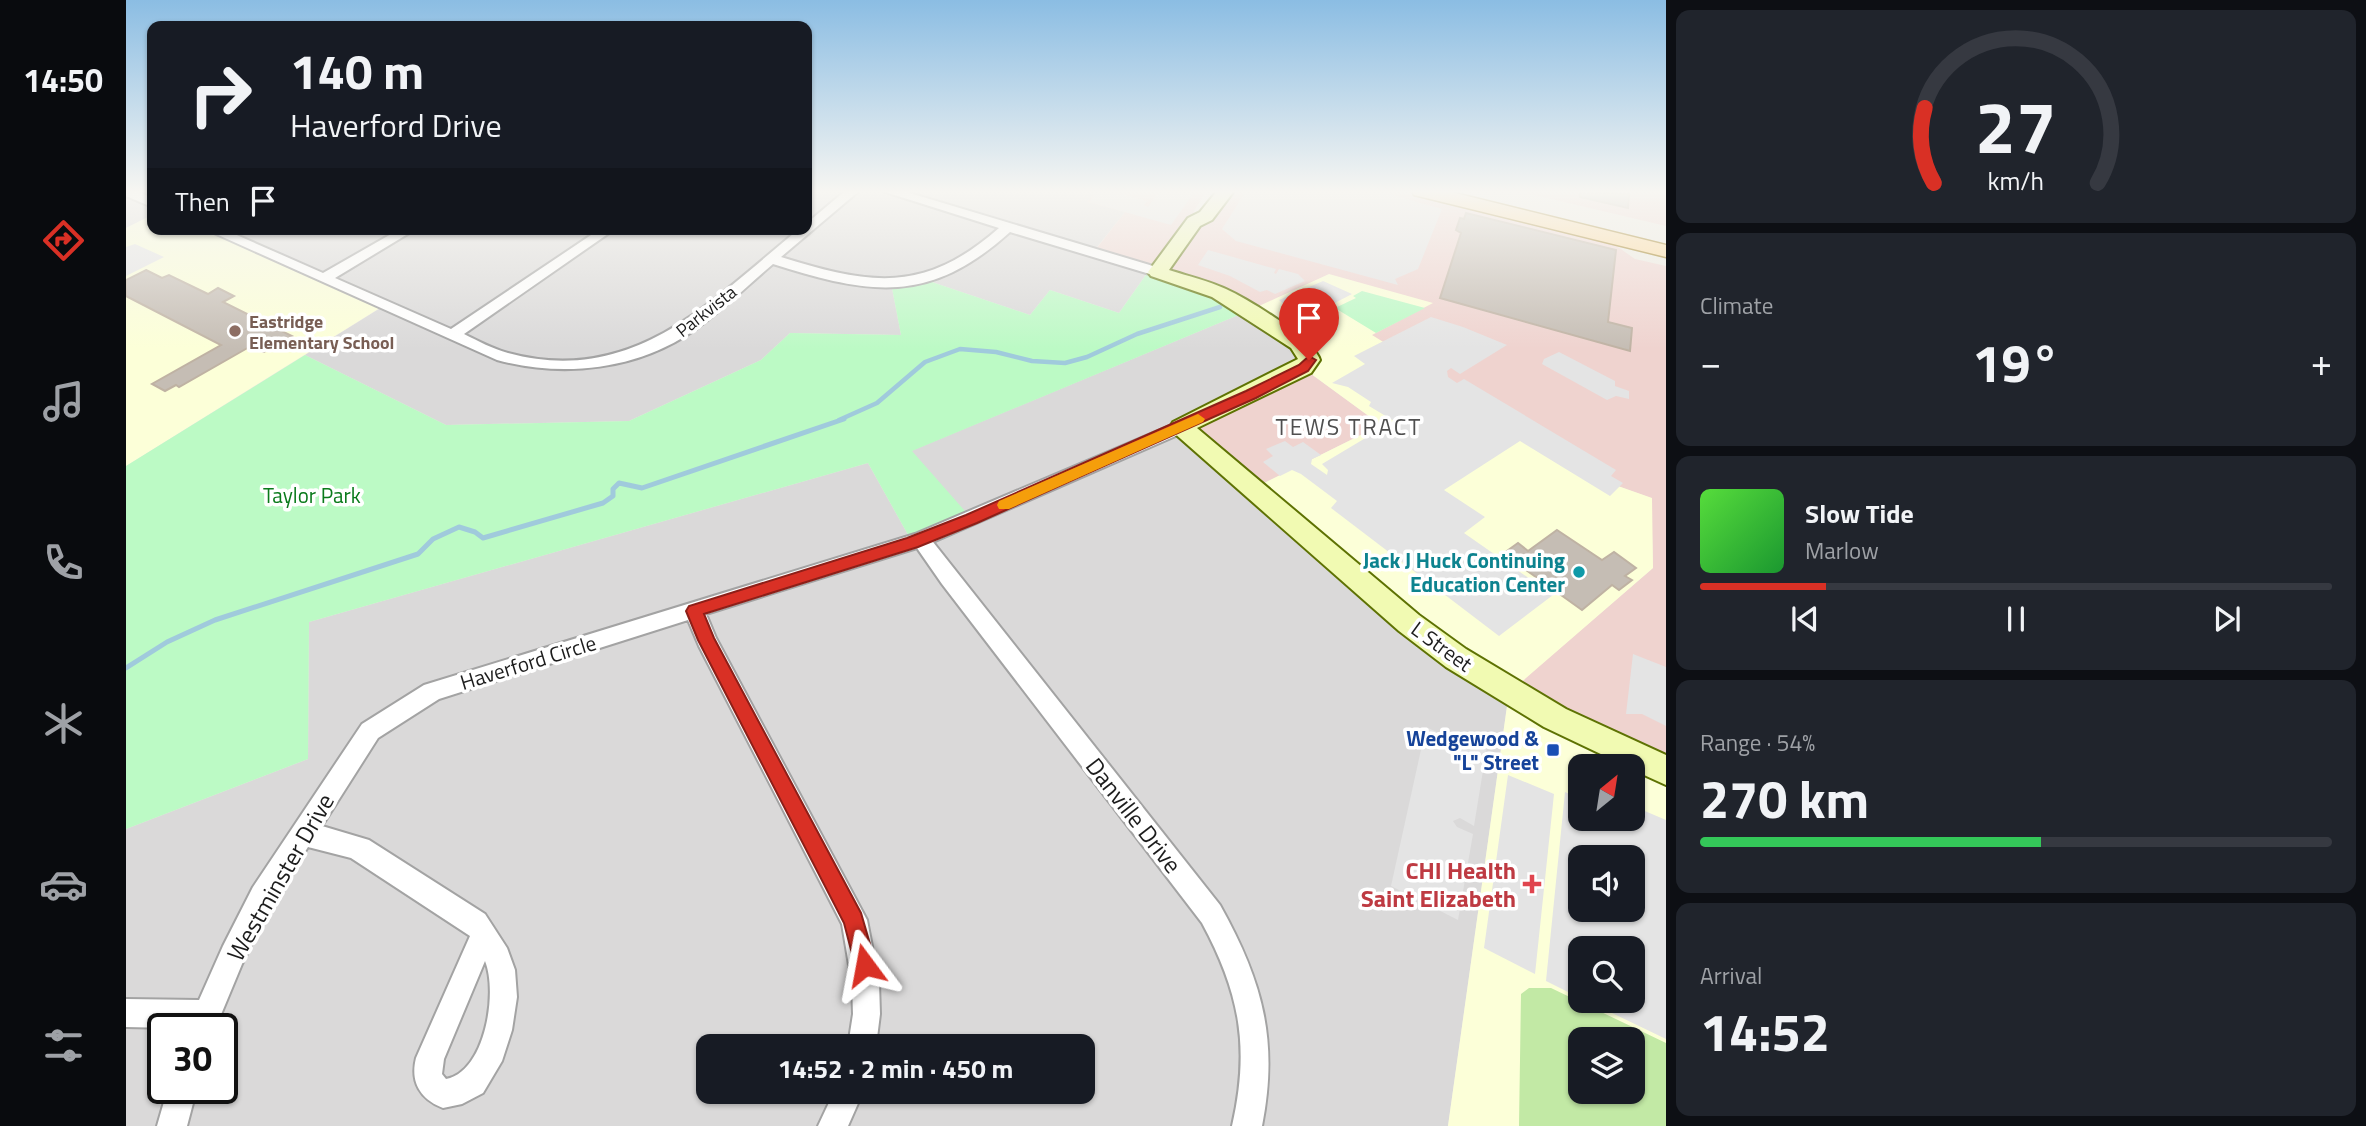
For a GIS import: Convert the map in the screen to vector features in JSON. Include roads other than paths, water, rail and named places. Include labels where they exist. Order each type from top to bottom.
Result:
[{"type":"main road","points":[[1636,244],[1666,251]]},
{"type":"street","points":[[244,244],[451,336],[588,244]]},
{"type":"street","points":[[323,279],[385,244]]},
{"type":"street","name":"Parkvista","points":[[451,336],[522,363],[559,366],[608,360],[652,347],[679,334],[790,244]]},
{"type":"street","points":[[772,259],[823,276],[853,282],[913,281],[961,267],[991,244]]},
{"type":"street","points":[[1063,244],[1219,293],[1298,343],[1309,356],[1303,368],[1181,427]]},
{"type":"street","points":[[1158,272],[1178,244]]},
{"type":"street","name":"Haverford Circle","points":[[370,731],[432,692],[921,539],[1181,427]]},
{"type":"street","name":"L Street","points":[[1181,427],[1409,623],[1456,658],[1555,718],[1666,770]]},
{"type":"street","name":"Danville Drive","points":[[921,539],[949,579],[1211,914],[1232,949],[1253,1014],[1257,1049],[1256,1084],[1247,1126]]},
{"type":"street","points":[[695,611],[706,640],[854,920],[863,950],[866,980],[863,1034]]},
{"type":"street","name":"Westminster Drive","points":[[207,1013],[247,926],[301,833],[370,731]]},
{"type":"street","points":[[301,833],[360,849],[464,914],[484,934],[503,972],[505,995],[502,1013],[484,1067],[473,1083],[460,1091],[443,1094],[429,1083],[427,1074],[430,1058],[484,934]]},
{"type":"street","points":[[126,1013],[147,1015]]},
{"type":"street","points":[[172,1126],[178,1104]]},
{"type":"street","points":[[833,1126],[843,1104]]},
{"type":"waterway","points":[[839,420],[877,403],[925,362],[960,349],[996,352],[1032,361],[1065,363],[1087,357],[1137,334],[1220,307]]},
{"type":"waterway","points":[[126,668],[167,642],[215,620],[418,554],[433,539],[459,527],[475,532],[483,538],[603,503],[613,496],[613,489],[619,483],[642,488],[844,419]]},
{"type":"place","name":"Eastridge Elementary School","points":[[235,331]]},
{"type":"place","name":"Jack J Huck Continuing Education Center","points":[[1579,572]]},
{"type":"place","name":"Wedgewood & \"L\" Street","points":[[1553,750]]},
{"type":"place","name":"CHI Health Saint Elizabeth","points":[[1532,884]]},
{"type":"district","name":"TEWS TRACT","points":[[1349,426]]},
{"type":"park label","name":"Taylor Park","points":[[312,495]]}]
